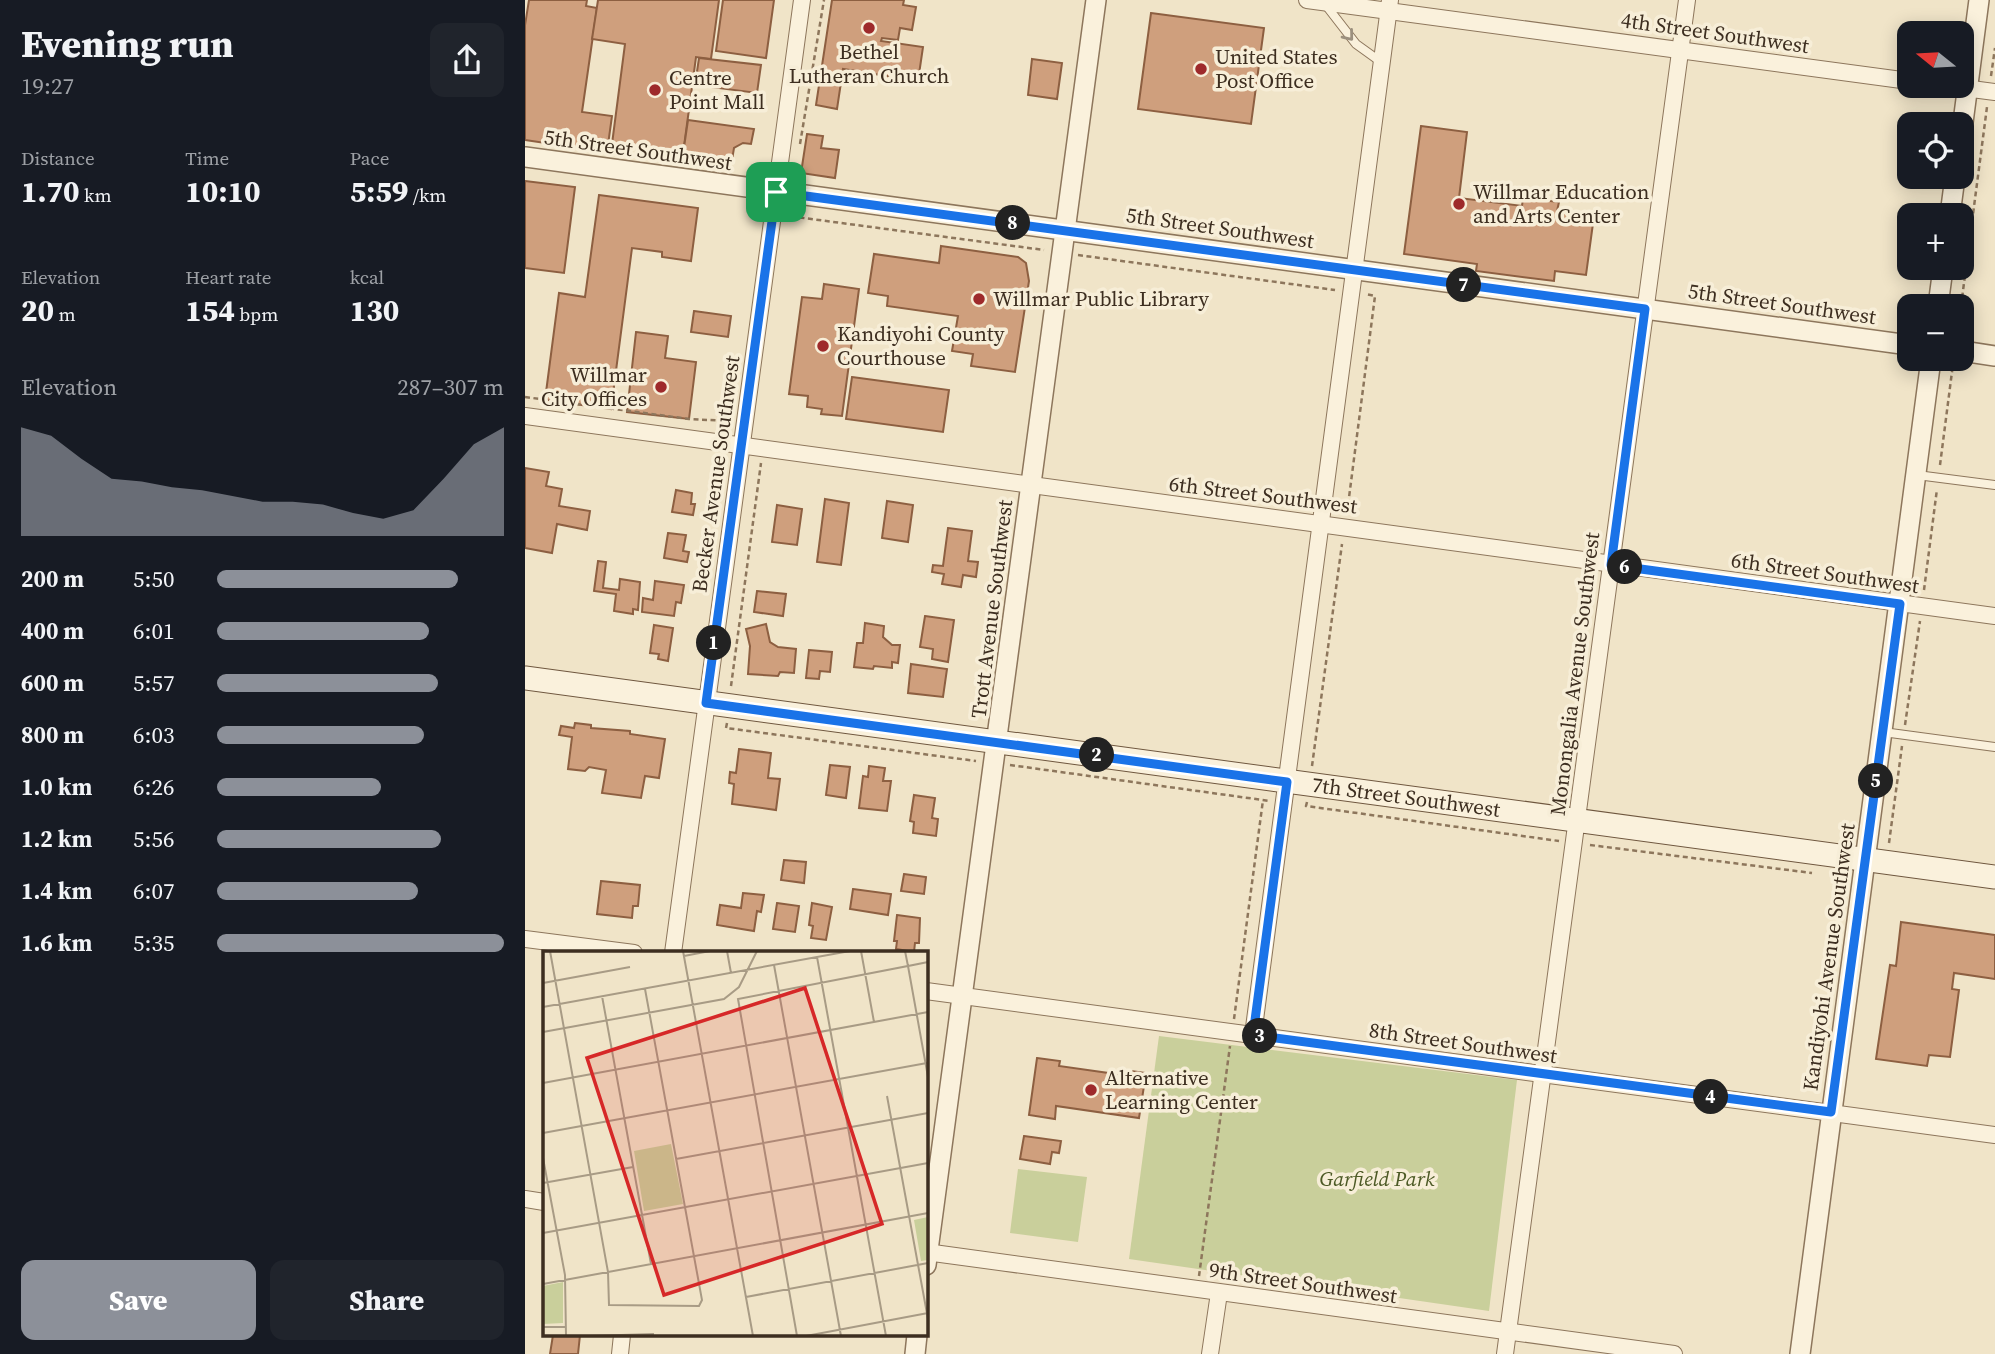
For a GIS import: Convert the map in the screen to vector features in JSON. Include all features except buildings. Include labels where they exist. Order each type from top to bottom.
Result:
[{"type":"main road","name":"7th Street Southwest","points":[[525,678],[1995,877]]},
{"type":"street","name":"Becker Avenue Southwest","points":[[673,951],[802,0]]},
{"type":"street","name":"Trott Avenue Southwest","points":[[927,1250],[998,741],[1096,0]]},
{"type":"street","name":"Monongalia Avenue Southwest","points":[[1505,1354],[1687,0]]},
{"type":"street","points":[[1974,21],[1979,0]]},
{"type":"street","name":"4th Street Southwest","points":[[1315,1],[1389,5],[1680,50],[1897,78]]},
{"type":"street","points":[[1253,1035],[1389,5]]},
{"type":"street","points":[[1974,89],[1992,91]]},
{"type":"street","name":"5th Street Southwest","points":[[525,157],[1897,343]]},
{"type":"street","points":[[1974,353],[1995,356]]},
{"type":"street","name":"Kandiyohi Avenue Southwest","points":[[1800,1354],[1930,371]]},
{"type":"street","name":"6th Street Southwest","points":[[525,416],[1995,616]]},
{"type":"street","points":[[525,939],[618,951]]},
{"type":"street","name":"8th Street Southwest","points":[[927,991],[1995,1135]]},
{"type":"street","points":[[525,1199],[543,1202]]},
{"type":"street","name":"9th Street Southwest","points":[[927,1257],[1674,1354]]},
{"type":"street","points":[[1210,1354],[1219,1293]]},
{"type":"street","points":[[620,1354],[622,1336]]},
{"type":"street","points":[[915,1354],[917,1336]]},
{"type":"lane","points":[[1315,1],[1356,44],[1382,63]]},
{"type":"lane","points":[[1917,475],[1995,485]]},
{"type":"lane","points":[[1883,732],[1995,747]]},
{"type":"path","points":[[1963,294],[1992,91],[1995,48]]},
{"type":"green space","name":"Garfield Park","points":[[1159,1036],[1517,1080],[1489,1311],[1129,1259]]},
{"type":"green space","points":[[1018,1169],[1087,1177],[1078,1242],[1010,1233]]},
{"type":"place","name":"Bethel Lutheran Church","points":[[869,28]]},
{"type":"place","name":"United States Post Office","points":[[1201,69]]},
{"type":"place","name":"Centre Point Mall","points":[[655,90]]},
{"type":"place","name":"Willmar Education and Arts Center","points":[[1459,204]]},
{"type":"place","name":"Willmar Public Library","points":[[979,299]]},
{"type":"place","name":"Kandiyohi County Courthouse","points":[[823,346]]},
{"type":"place","name":"Willmar City Offices","points":[[661,387]]},
{"type":"place","name":"Alternative Learning Center","points":[[1091,1090]]},
{"type":"route","points":[[776,192],[1645,309],[1611,565],[1900,604],[1831,1112],[1543,1076],[1253,1035],[1287,782],[706,703],[776,192]]}]
